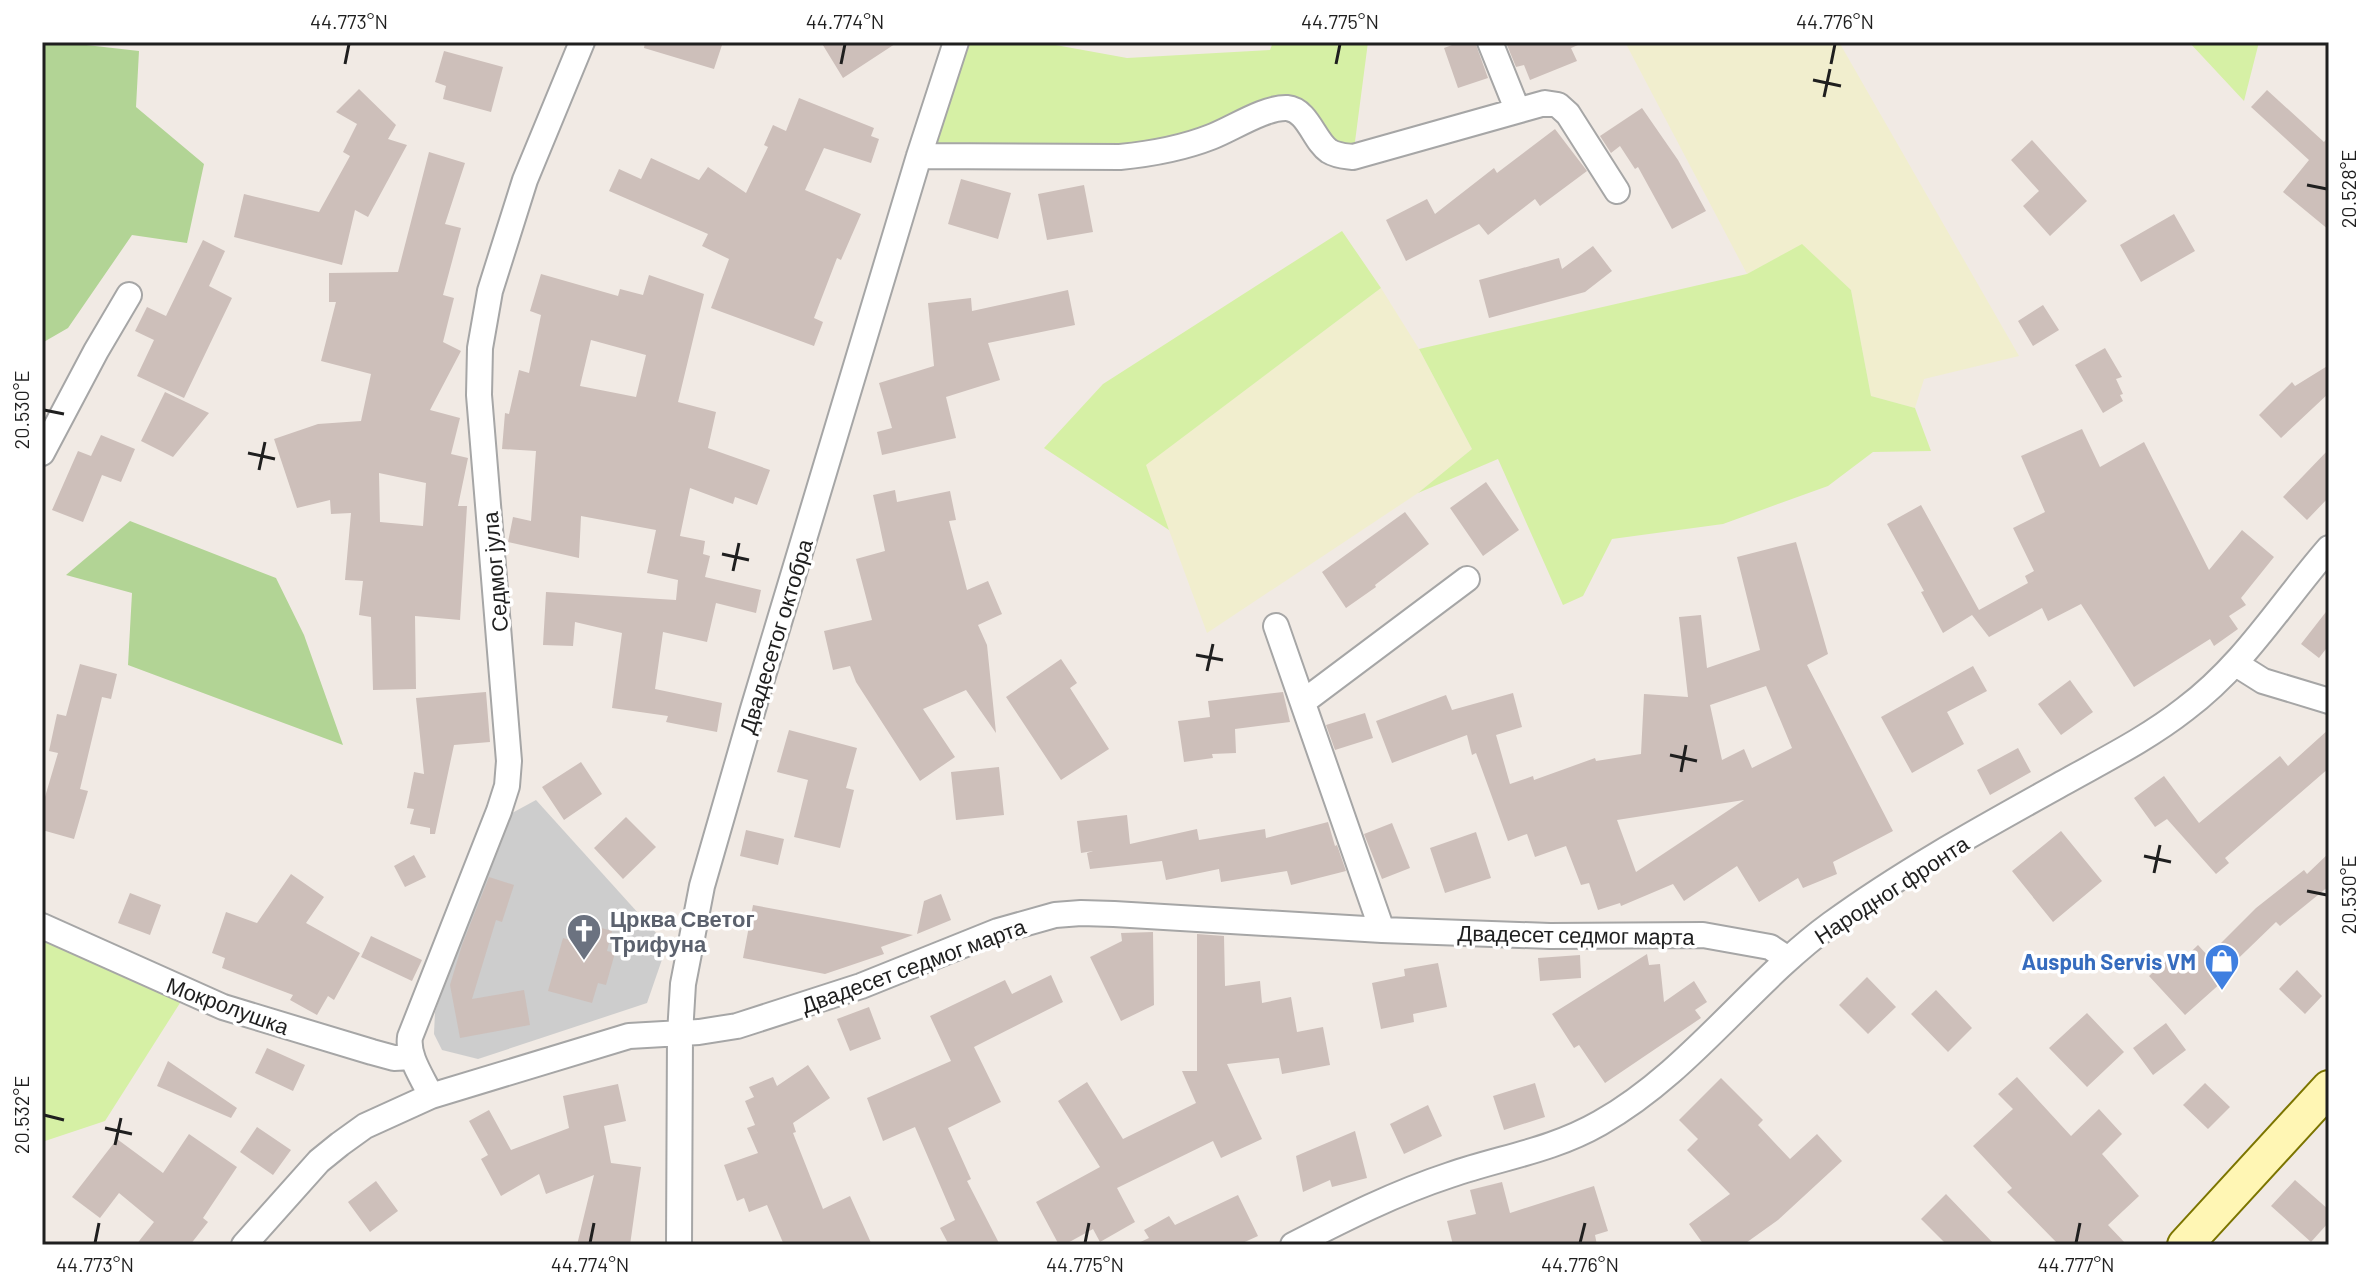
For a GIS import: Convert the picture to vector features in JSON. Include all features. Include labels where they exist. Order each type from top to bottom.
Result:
[{"type":"main road","points":[[2185,1245],[2329,1088]]},
{"type":"street","name":"Седмог јула","points":[[412,1057],[409,1046],[415,1021],[507,786],[509,761],[479,395],[483,322],[525,180],[582,42]]},
{"type":"street","name":"Двадесетог октобра","points":[[679,1245],[683,984],[702,886],[919,156],[956,42]]},
{"type":"street","points":[[1490,42],[1517,109]]},
{"type":"street","points":[[919,156],[1144,155],[1208,139],[1270,111],[1288,108],[1299,114],[1326,150],[1353,157],[1545,103],[1558,105],[1568,114],[1617,191]]},
{"type":"street","points":[[42,453],[129,295]]},
{"type":"street","name":"Народног фронта","points":[[1293,1245],[1406,1191],[1479,1165],[1529,1154],[1567,1141],[1639,1098],[1681,1064],[1788,959],[1829,925],[2007,814],[2155,731],[2187,708],[2236,664],[2329,548]]},
{"type":"street","points":[[1303,702],[1467,579]]},
{"type":"street","points":[[1276,626],[1382,930]]},
{"type":"street","points":[[2236,664],[2263,681],[2329,701]]},
{"type":"street","name":"Двадесет седмог марта","points":[[244,1245],[319,1161],[340,1144],[365,1126],[431,1096],[629,1036],[680,1034],[737,1026],[861,986],[998,931],[1055,915],[1114,914],[1382,930],[1550,936],[1703,935],[1770,947],[1788,959]]},
{"type":"street","name":"Мокролушка","points":[[45,930],[223,1007],[329,1041],[394,1058],[412,1057]]},
{"type":"street","points":[[412,1057],[431,1096]]},
{"type":"shaded area","points":[[1625,42],[1839,42],[2019,356],[1924,379],[1915,408],[1871,396],[1851,290],[1802,245],[1747,274]]},
{"type":"shaded area","points":[[1381,288],[1419,349],[1472,449],[1418,493],[1207,633],[1145,465]]},
{"type":"shaded area","points":[[536,800],[667,945],[647,1003],[478,1059],[442,1050],[434,1034],[435,1012],[503,818]]},
{"type":"green space","points":[[42,42],[139,51],[136,107],[204,164],[187,243],[132,235],[68,328],[42,343]]},
{"type":"green space","points":[[956,42],[1039,42],[1127,58],[1270,50],[1273,42],[1368,42],[1353,157],[1300,114],[1144,155],[919,156]]},
{"type":"green space","points":[[2189,42],[2259,42],[2244,101]]},
{"type":"green space","points":[[1342,231],[1381,288],[1146,465],[1169,530],[1044,448],[1103,384]]},
{"type":"green space","points":[[1802,244],[1851,290],[1871,396],[1915,408],[1931,451],[1873,452],[1828,486],[1723,524],[1612,539],[1583,596],[1563,605],[1498,459],[1418,493],[1472,449],[1419,349],[1747,274]]},
{"type":"green space","points":[[130,521],[276,578],[304,635],[343,745],[128,665],[132,593],[66,575]]},
{"type":"green space","points":[[42,933],[187,992],[105,1121],[42,1142],[44,1029]]},
{"type":"building","points":[[645,42],[723,42],[714,69],[644,48]]},
{"type":"building","points":[[821,42],[898,42],[843,78]]},
{"type":"building","points":[[1460,42],[1475,42],[1488,78],[1458,88],[1444,48]]},
{"type":"building","points":[[1514,42],[1578,42],[1571,48],[1577,61],[1530,80],[1524,65],[1516,67],[1507,45]]},
{"type":"building","points":[[444,51],[503,67],[491,112],[443,99],[446,86],[435,82]]},
{"type":"building","points":[[359,89],[396,125],[388,139],[407,145],[368,217],[355,210],[342,265],[234,237],[244,194],[319,212],[350,156],[343,152],[357,124],[336,112]]},
{"type":"building","points":[[2267,90],[2324,142],[2329,136],[2329,230],[2283,192],[2309,160],[2251,107]]},
{"type":"building","points":[[799,98],[874,128],[871,136],[879,139],[871,163],[824,148],[805,190],[861,214],[841,260],[837,258],[814,318],[823,322],[814,346],[711,308],[729,259],[702,246],[708,234],[609,191],[619,169],[641,179],[651,158],[699,180],[708,167],[746,193],[768,147],[764,145],[773,125],[786,131]]},
{"type":"building","points":[[1642,108],[1678,160],[1706,211],[1672,229],[1638,167],[1635,169],[1620,146],[1611,153],[1600,136]]},
{"type":"building","points":[[1555,129],[1587,171],[1540,206],[1535,199],[1488,235],[1479,224],[1406,261],[1386,220],[1427,199],[1435,214],[1494,168],[1497,173]]},
{"type":"building","points":[[2032,140],[2087,201],[2050,236],[2023,206],[2039,191],[2011,160]]},
{"type":"building","points":[[429,152],[465,163],[445,224],[461,228],[443,295],[454,298],[443,342],[461,351],[430,410],[460,418],[451,454],[468,458],[458,506],[467,506],[460,620],[415,616],[416,689],[373,690],[371,617],[359,615],[363,581],[345,580],[351,513],[331,514],[330,500],[297,508],[274,439],[318,424],[361,421],[371,374],[321,361],[336,302],[329,302],[329,273],[398,272]],"holes":[[[379,473],[426,483],[423,526],[380,522]]]},
{"type":"building","points":[[961,179],[1011,193],[998,239],[948,224]]},
{"type":"building","points":[[1084,185],[1093,232],[1047,240],[1038,194]]},
{"type":"building","points":[[2174,214],[2195,251],[2141,282],[2120,245]]},
{"type":"building","points":[[203,240],[225,251],[209,286],[232,298],[184,398],[137,376],[154,340],[135,331],[147,307],[166,316]]},
{"type":"building","points":[[1593,246],[1612,271],[1585,292],[1489,318],[1479,280],[1559,258],[1562,269]]},
{"type":"building","points":[[541,274],[618,296],[620,289],[643,295],[649,275],[704,294],[678,402],[716,412],[708,448],[770,470],[757,505],[735,497],[733,504],[690,488],[680,536],[705,541],[703,554],[710,556],[705,577],[761,590],[756,613],[716,603],[707,642],[663,632],[655,689],[722,703],[717,732],[666,722],[668,716],[612,708],[622,633],[575,622],[573,646],[543,645],[546,592],[676,600],[678,580],[647,573],[656,530],[581,516],[579,558],[508,542],[513,517],[531,521],[536,451],[502,449],[505,413],[509,414],[519,370],[529,373],[541,315],[530,311]],"holes":[[[591,340],[646,355],[636,397],[580,386]]]},
{"type":"building","points":[[1068,290],[1075,325],[988,343],[1000,380],[946,397],[956,438],[882,455],[877,432],[892,428],[879,383],[934,366],[928,303],[971,298],[972,311]]},
{"type":"building","points":[[2043,305],[2059,330],[2033,346],[2018,321]]},
{"type":"building","points":[[2105,348],[2122,377],[2116,379],[2123,401],[2103,413],[2075,365]]},
{"type":"building","points":[[2329,365],[2329,393],[2281,438],[2259,415],[2292,382],[2295,386]]},
{"type":"building","points":[[165,392],[209,413],[173,457],[141,441]]},
{"type":"building","points":[[2082,429],[2100,467],[2144,442],[2209,570],[2242,530],[2274,557],[2241,598],[2246,605],[2229,616],[2238,629],[2214,646],[2210,639],[2134,687],[2081,604],[2048,621],[2042,608],[1989,637],[1972,615],[1943,633],[1887,524],[1921,505],[1979,610],[2028,583],[2025,576],[2034,571],[2013,528],[2045,512],[2021,456]]},
{"type":"building","points":[[101,435],[135,449],[121,482],[102,475],[83,522],[52,510],[78,451],[91,456]]},
{"type":"building","points":[[2329,449],[2329,497],[2307,520],[2283,497]]},
{"type":"building","points":[[1486,482],[1519,530],[1483,556],[1450,508]]},
{"type":"building","points":[[895,490],[897,502],[950,491],[956,520],[949,521],[967,590],[988,581],[1002,614],[978,625],[987,645],[996,733],[966,690],[923,709],[955,757],[920,781],[856,682],[850,666],[833,670],[824,631],[872,620],[856,559],[885,551],[873,495]]},
{"type":"building","points":[[1405,512],[1429,544],[1346,608],[1322,572]]},
{"type":"building","points":[[1796,542],[1828,654],[1807,665],[1893,831],[1833,862],[1837,874],[1803,888],[1798,878],[1759,902],[1737,866],[1684,901],[1673,884],[1621,906],[1620,903],[1598,910],[1589,883],[1581,885],[1566,846],[1535,857],[1527,834],[1508,841],[1476,753],[1472,755],[1467,735],[1392,763],[1376,721],[1446,695],[1452,710],[1513,693],[1522,727],[1496,735],[1510,784],[1533,776],[1534,780],[1595,758],[1596,761],[1641,754],[1644,694],[1688,697],[1679,617],[1701,615],[1707,668],[1760,650],[1737,557]],"holes":[[[1766,686],[1792,748],[1752,768],[1744,749],[1722,760],[1710,705]],[[1744,800],[1636,872],[1617,820]]]},
{"type":"building","points":[[2329,608],[2329,645],[2319,658],[2301,644]]},
{"type":"building","points":[[1061,659],[1077,683],[1070,688],[1109,749],[1061,780],[1006,697]]},
{"type":"building","points":[[80,664],[117,674],[111,699],[102,697],[80,789],[88,791],[74,839],[42,830],[42,807],[58,753],[49,751],[57,714],[66,716]]},
{"type":"building","points":[[1973,666],[1987,691],[1947,712],[1964,744],[1912,773],[1881,717]]},
{"type":"building","points":[[2070,680],[2093,712],[2061,735],[2038,704]]},
{"type":"building","points":[[486,692],[490,742],[454,745],[435,834],[430,834],[430,828],[410,824],[414,809],[407,808],[414,772],[424,774],[416,698]]},
{"type":"building","points":[[1283,692],[1290,722],[1235,729],[1236,753],[1212,754],[1213,758],[1184,762],[1178,721],[1210,717],[1208,701]]},
{"type":"building","points":[[1365,713],[1373,738],[1335,750],[1326,725]]},
{"type":"building","points":[[2329,729],[2329,768],[2225,858],[2229,863],[2216,874],[2167,819],[2155,827],[2134,798],[2164,776],[2199,823],[2280,756],[2288,766]]},
{"type":"building","points":[[789,730],[857,748],[846,788],[854,790],[840,848],[794,837],[808,780],[777,772]]},
{"type":"building","points":[[2018,748],[2031,772],[1990,795],[1977,770]]},
{"type":"building","points":[[581,762],[602,794],[564,820],[542,787]]},
{"type":"building","points":[[999,767],[1004,815],[956,820],[951,772]]},
{"type":"building","points":[[1127,815],[1130,844],[1197,829],[1199,840],[1265,829],[1266,838],[1328,822],[1346,871],[1291,885],[1287,871],[1221,882],[1219,869],[1166,880],[1162,861],[1090,869],[1087,853],[1093,851],[1081,853],[1077,821]]},
{"type":"building","points":[[626,817],[656,847],[623,879],[594,848]]},
{"type":"building","points":[[1392,823],[1410,868],[1382,879],[1364,834]]},
{"type":"building","points":[[746,830],[784,839],[778,865],[740,856]]},
{"type":"building","points":[[2061,831],[2102,881],[2053,922],[2012,871]]},
{"type":"building","points":[[1476,832],[1491,878],[1445,893],[1430,848]]},
{"type":"building","points":[[2329,853],[2329,886],[2280,926],[2276,922],[2218,978],[2222,982],[2185,1015],[2149,976],[2168,959],[2175,967],[2198,945],[2208,956],[2256,908],[2304,870],[2307,874]]},
{"type":"building","points":[[414,855],[426,877],[405,887],[394,866]]},
{"type":"building","points":[[291,874],[324,897],[306,923],[360,953],[334,1000],[328,996],[317,1015],[290,1000],[293,995],[222,968],[225,958],[212,953],[226,912],[257,923]]},
{"type":"building","points":[[489,877],[514,885],[502,922],[496,920],[472,999],[524,990],[530,1025],[460,1038],[450,985]]},
{"type":"building","points":[[130,893],[161,905],[150,935],[118,923]]},
{"type":"building","points":[[941,894],[951,920],[917,934],[924,901]]},
{"type":"building","points":[[753,905],[913,935],[881,947],[884,954],[825,974],[743,958]]},
{"type":"building","points":[[580,922],[612,931],[607,951],[615,953],[606,985],[598,983],[592,1003],[548,991],[563,938],[574,941]]},
{"type":"building","points":[[1153,932],[1154,1005],[1121,1021],[1090,957],[1122,941],[1121,933]]},
{"type":"building","points":[[1197,934],[1224,936],[1225,986],[1260,981],[1262,1003],[1291,997],[1297,1032],[1323,1027],[1330,1065],[1282,1074],[1279,1058],[1227,1064],[1262,1139],[1221,1158],[1213,1141],[1117,1188],[1135,1222],[1100,1242],[1093,1229],[1059,1245],[1036,1202],[1100,1167],[1058,1101],[1087,1082],[1123,1139],[1196,1103],[1182,1071],[1197,1071]]},
{"type":"building","points":[[371,936],[422,960],[412,981],[361,957]]},
{"type":"building","points":[[1647,954],[1649,965],[1660,964],[1664,1002],[1694,981],[1707,1002],[1695,1010],[1701,1018],[1605,1083],[1579,1045],[1574,1048],[1552,1014]]},
{"type":"building","points":[[1580,955],[1581,978],[1540,981],[1538,958]]},
{"type":"building","points":[[1438,963],[1447,1007],[1413,1014],[1414,1022],[1381,1029],[1372,983],[1405,976],[1404,969]]},
{"type":"building","points":[[2297,970],[2322,996],[2305,1014],[2279,989]]},
{"type":"building","points":[[1051,975],[1063,1002],[974,1047],[1001,1102],[948,1128],[971,1179],[967,1181],[1000,1245],[949,1245],[940,1228],[955,1220],[915,1127],[883,1141],[867,1098],[951,1061],[930,1016],[1005,980],[1012,994]]},
{"type":"building","points":[[1867,977],[1896,1007],[1868,1034],[1839,1005]]},
{"type":"building","points":[[1936,990],[1972,1028],[1948,1052],[1911,1014]]},
{"type":"building","points":[[869,1007],[881,1039],[850,1051],[837,1019]]},
{"type":"building","points":[[2087,1013],[2124,1052],[2087,1087],[2049,1048]]},
{"type":"building","points":[[2166,1023],[2186,1050],[2153,1075],[2133,1048]]},
{"type":"building","points":[[267,1048],[305,1065],[293,1091],[255,1073]]},
{"type":"building","points":[[168,1061],[237,1108],[231,1118],[157,1086]]},
{"type":"building","points":[[808,1065],[830,1098],[793,1123],[796,1132],[793,1133],[823,1209],[850,1196],[872,1245],[784,1245],[767,1205],[749,1212],[744,1198],[737,1201],[724,1165],[758,1153],[747,1128],[755,1125],[745,1101],[754,1097],[749,1087],[773,1077],[777,1086]]},
{"type":"building","points":[[2017,1077],[2071,1136],[2099,1109],[2122,1134],[2102,1154],[2139,1196],[2108,1225],[2127,1245],[2059,1245],[2007,1192],[2012,1188],[1973,1146],[2013,1109],[1998,1094]]},
{"type":"building","points":[[1721,1078],[1763,1120],[1758,1125],[1790,1159],[1817,1134],[1842,1161],[1778,1220],[1743,1245],[1704,1245],[1689,1224],[1730,1194],[1687,1150],[1698,1139],[1679,1120]]},
{"type":"building","points":[[1535,1083],[1545,1117],[1504,1130],[1493,1096]]},
{"type":"building","points":[[2205,1083],[2230,1107],[2208,1129],[2183,1105]]},
{"type":"building","points":[[618,1084],[626,1121],[604,1126],[611,1163],[641,1167],[630,1245],[577,1245],[594,1175],[546,1194],[539,1174],[501,1196],[481,1159],[488,1155],[469,1121],[489,1110],[511,1150],[569,1128],[563,1096]]},
{"type":"building","points":[[1428,1105],[1442,1136],[1404,1154],[1390,1124]]},
{"type":"building","points":[[257,1127],[291,1150],[273,1175],[240,1152]]},
{"type":"building","points":[[1355,1131],[1367,1178],[1332,1187],[1330,1180],[1303,1192],[1296,1156]]},
{"type":"building","points":[[189,1134],[237,1167],[203,1218],[208,1222],[190,1245],[136,1245],[154,1222],[119,1193],[100,1218],[72,1197],[117,1139],[163,1173]]},
{"type":"building","points":[[2295,1180],[2329,1210],[2329,1222],[2311,1242],[2271,1206]]},
{"type":"building","points":[[376,1181],[398,1211],[370,1232],[348,1202]]},
{"type":"building","points":[[1502,1182],[1510,1213],[1594,1186],[1608,1231],[1595,1235],[1597,1245],[1453,1245],[1447,1221],[1476,1214],[1470,1190]]},
{"type":"building","points":[[1946,1194],[1995,1245],[1947,1245],[1921,1219]]},
{"type":"building","points":[[1238,1195],[1258,1236],[1238,1245],[1134,1245],[1149,1238],[1144,1230],[1169,1216],[1175,1225]]},
{"type":"place","name":"Црква Светог Трифуна","points":[[584,962]]},
{"type":"place","name":"Auspuh Servis VM","points":[[2222,992]]}]
